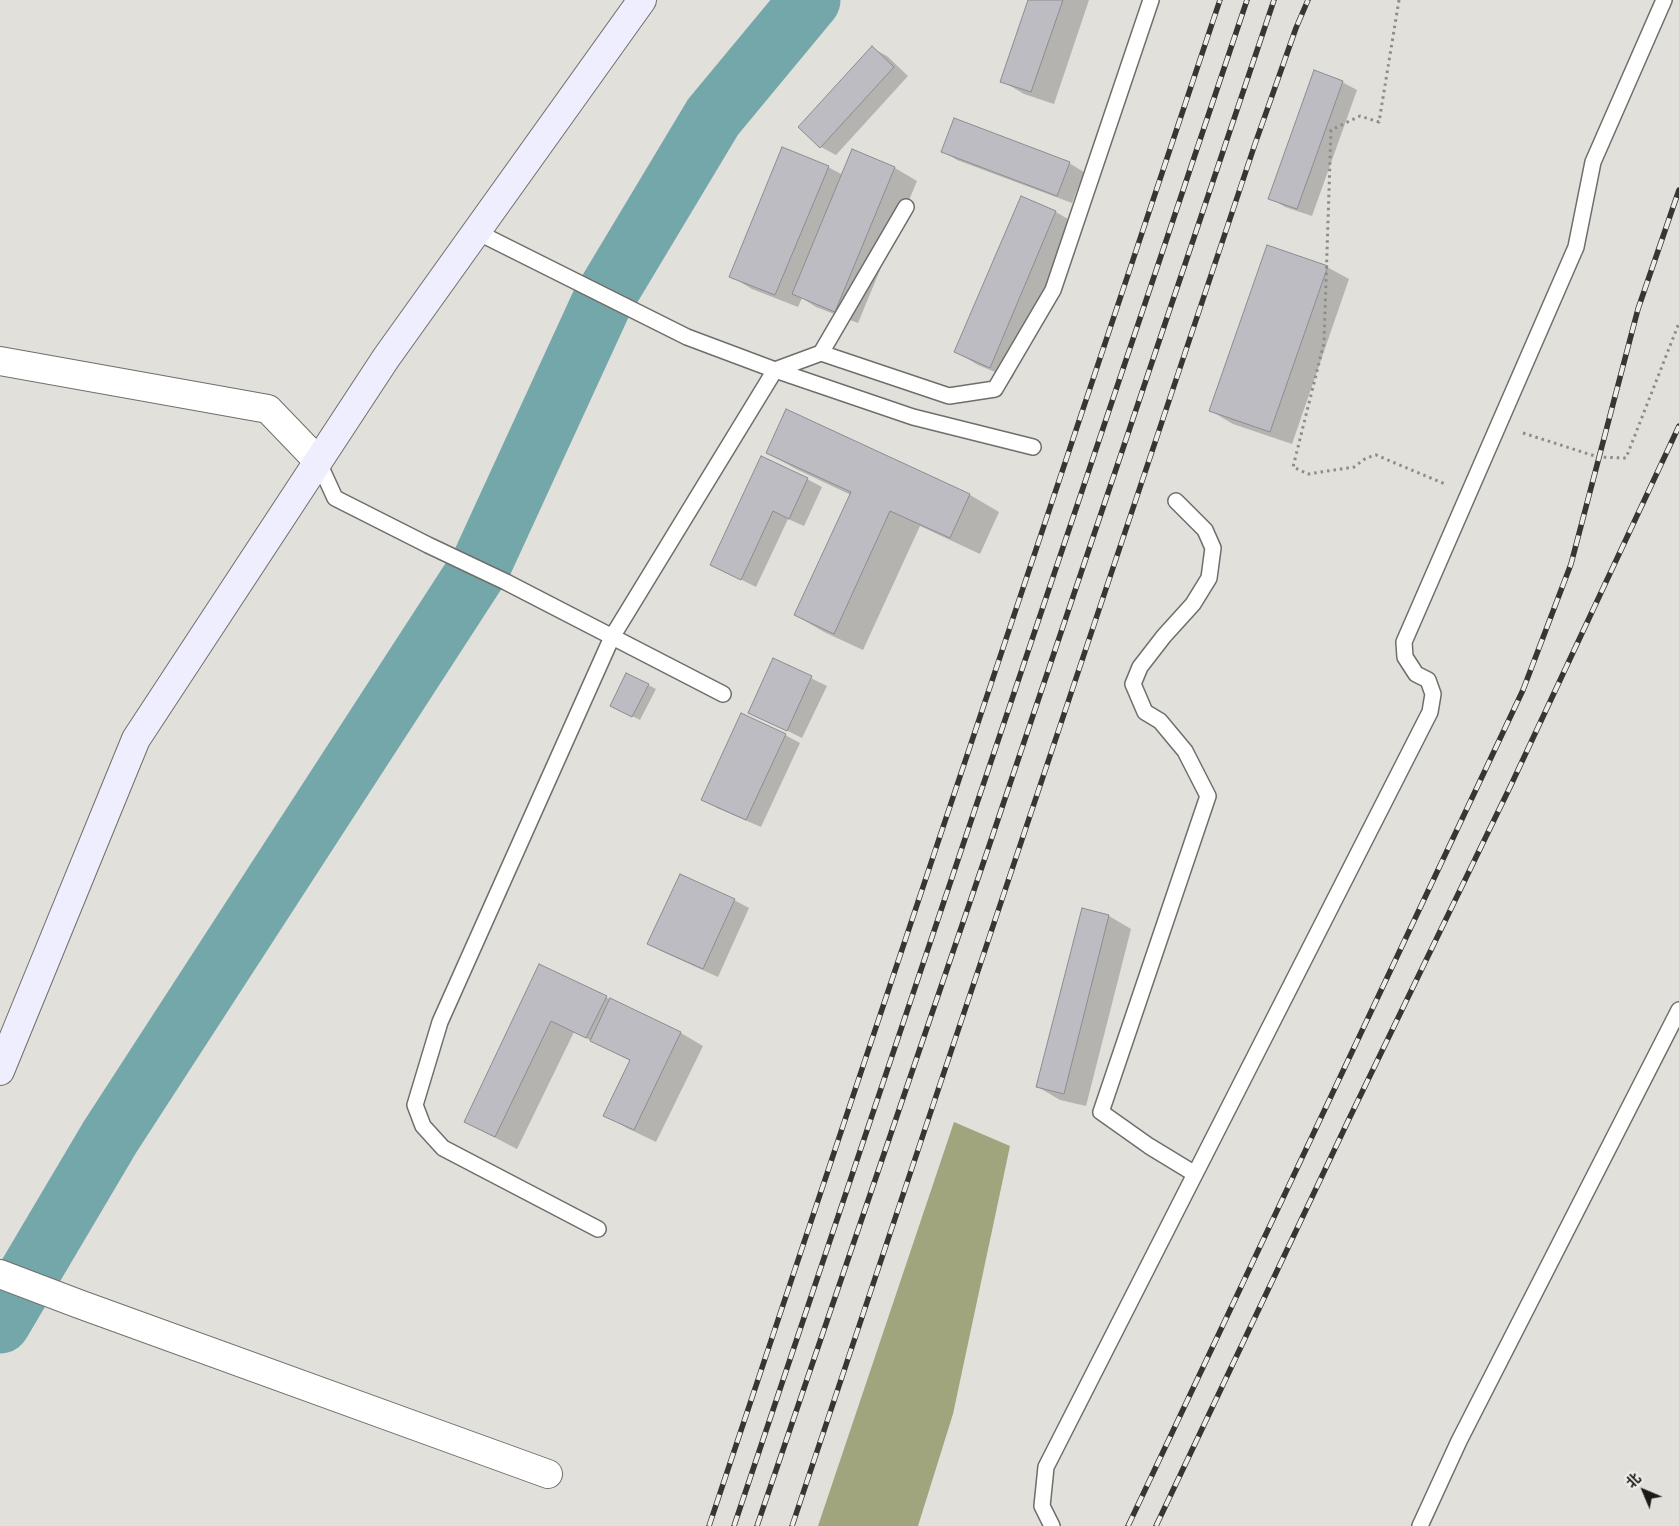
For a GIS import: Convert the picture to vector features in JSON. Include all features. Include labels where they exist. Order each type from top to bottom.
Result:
[{"type":"street","points":[[0,1071],[136,739],[386,358],[642,0]]},
{"type":"street","points":[[0,360],[268,409],[318,461]]},
{"type":"street","points":[[0,1274],[548,1474]]},
{"type":"lane","points":[[598,1229],[443,1148],[423,1126],[415,1105],[440,1022],[612,637],[775,370],[821,353],[949,396],[995,389],[1053,290],[1151,0]]},
{"type":"lane","points":[[1052,1526],[1042,1506],[1046,1467],[1430,712],[1433,694],[1428,680],[1416,674],[1405,657],[1404,642],[1576,248],[1593,162],[1664,0]]},
{"type":"lane","points":[[821,353],[906,207]]},
{"type":"lane","points":[[477,232],[687,337],[775,370],[913,417],[1033,447]]},
{"type":"lane","points":[[318,461],[335,498],[506,582],[723,694]]},
{"type":"lane","points":[[1176,501],[1205,530],[1213,548],[1209,578],[1194,604],[1164,636],[1140,667],[1132,684],[1144,712],[1160,721],[1185,751],[1208,796],[1101,1112],[1149,1146],[1195,1174]]},
{"type":"lane","points":[[1420,1526],[1459,1441],[1679,1010]]},
{"type":"path","points":[[1399,0],[1379,122],[1360,116],[1330,130],[1324,343],[1293,467],[1308,474],[1354,467],[1366,458],[1376,455],[1447,485],[1470,492]]},
{"type":"path","points":[[1498,426],[1598,457],[1626,458],[1679,323]]},
{"type":"green space","points":[[954,1122],[1010,1146],[953,1414],[918,1526],[818,1526]]},
{"type":"building","points":[[1028,0],[1063,0],[1031,92],[1000,82]]},
{"type":"building","points":[[872,46],[894,67],[820,148],[798,127]]},
{"type":"building","points":[[1314,70],[1343,81],[1297,209],[1268,199]]},
{"type":"building","points":[[954,118],[1070,162],[1057,196],[941,152]]},
{"type":"building","points":[[782,147],[829,166],[775,295],[729,277]]},
{"type":"building","points":[[852,149],[895,167],[835,312],[792,294]]},
{"type":"building","points":[[1021,196],[1056,211],[990,368],[954,352]]},
{"type":"building","points":[[1267,245],[1328,266],[1270,432],[1209,411]]},
{"type":"building","points":[[786,409],[970,494],[950,538],[890,511],[834,634],[794,615],[851,492],[766,453]]},
{"type":"building","points":[[761,456],[808,478],[789,519],[773,511],[741,580],[710,565]]},
{"type":"building","points":[[773,658],[812,676],[787,731],[748,713]]},
{"type":"building","points":[[626,673],[649,684],[632,717],[610,706]]},
{"type":"building","points":[[741,713],[786,734],[746,820],[701,800]]},
{"type":"building","points":[[680,874],[735,899],[703,969],[647,944]]},
{"type":"building","points":[[1082,908],[1109,915],[1064,1094],[1036,1087]]},
{"type":"building","points":[[539,964],[607,996],[586,1038],[551,1021],[495,1137],[464,1122]]},
{"type":"building","points":[[610,998],[681,1032],[634,1130],[603,1116],[630,1060],[590,1041]]},
{"type":"waterway","points":[[0,1323],[110,1137],[482,563],[602,302],[713,117],[810,0]]},
{"type":"railway","points":[[709,1526],[1220,0]]},
{"type":"railway","points":[[734,1526],[1247,0]]},
{"type":"railway","points":[[757,1526],[986,855],[1274,0]]},
{"type":"railway","points":[[792,1526],[1255,144],[1296,28],[1308,0]]},
{"type":"railway","points":[[1128,1526],[1523,690],[1571,564],[1638,309],[1679,190]]},
{"type":"railway","points":[[1156,1526],[1349,1119],[1511,785],[1679,426]]}]
